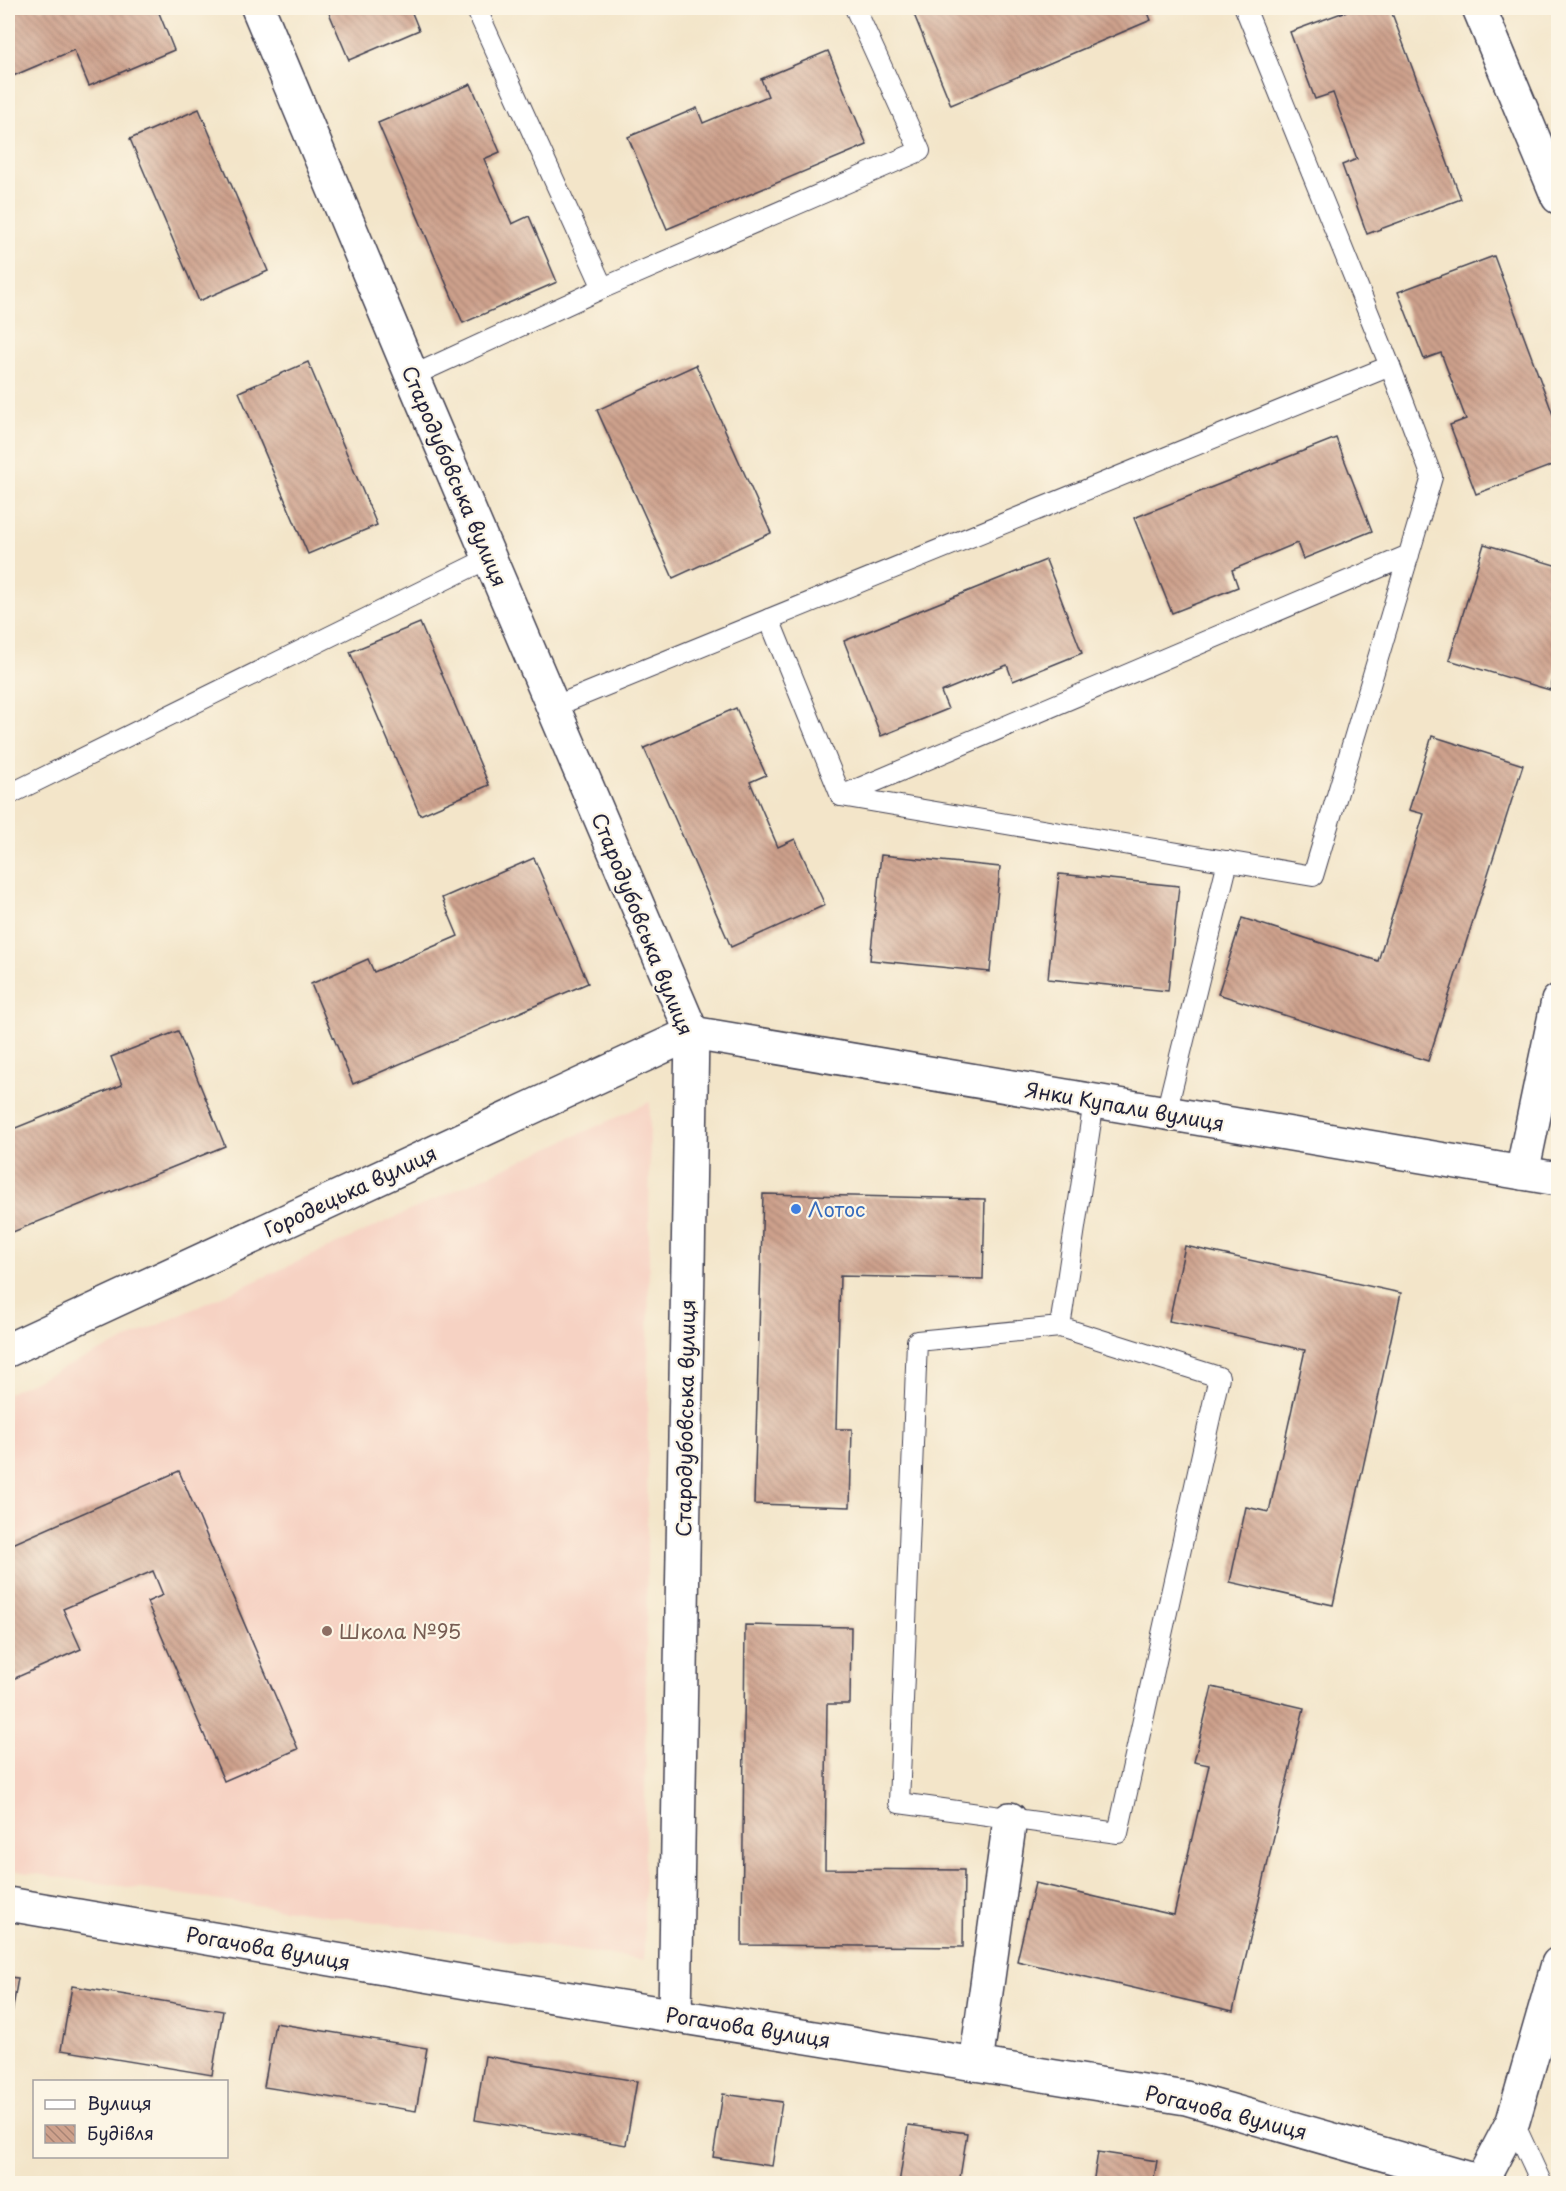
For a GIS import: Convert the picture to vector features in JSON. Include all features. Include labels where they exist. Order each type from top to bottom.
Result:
[{"type":"street","name":"Стародубовська вулиця","points":[[258,8],[692,1033],[675,2016]]},
{"type":"street","points":[[1479,8],[1558,196]]},
{"type":"street","points":[[1522,1173],[1558,1001]]},
{"type":"street","name":"Янки Купали вулиця","points":[[692,1033],[1558,1179]]},
{"type":"street","name":"Городецька вулиця","points":[[8,1350],[692,1033]]},
{"type":"street","points":[[976,2064],[1011,1819]]},
{"type":"street","name":"Рогачова вулиця","points":[[8,1904],[675,2016],[1186,2098],[1480,2182]]},
{"type":"street","points":[[1480,2182],[1513,2121],[1558,1964]]},
{"type":"lane","points":[[476,8],[603,288]]},
{"type":"lane","points":[[412,376],[603,288],[920,151],[855,8]]},
{"type":"lane","points":[[841,796],[1313,876],[1432,477],[1390,366],[1245,8]]},
{"type":"lane","points":[[553,707],[1390,366]]},
{"type":"lane","points":[[841,796],[1409,555]]},
{"type":"lane","points":[[8,795],[489,558]]},
{"type":"lane","points":[[769,620],[841,796]]},
{"type":"lane","points":[[1166,1113],[1228,861]]},
{"type":"lane","points":[[1060,1326],[1094,1101]]},
{"type":"lane","points":[[1060,1326],[1219,1377],[1118,1833],[899,1803],[917,1341],[1060,1326]]},
{"type":"lane","points":[[1513,2121],[1542,2184]]},
{"type":"shaded area","name":"Школа №95","points":[[650,1102],[644,1960],[8,1870],[8,1393]]},
{"type":"building","points":[[8,8],[157,8],[174,50],[89,86],[74,50],[8,78]]},
{"type":"building","points":[[327,8],[410,8],[419,30],[349,60]]},
{"type":"building","points":[[924,8],[1146,8],[1151,20],[951,105],[913,12]]},
{"type":"building","points":[[1355,8],[1390,8],[1461,199],[1367,234],[1342,165],[1357,159],[1333,93],[1315,99],[1290,32]]},
{"type":"building","points":[[828,51],[867,145],[667,229],[628,137],[697,108],[703,123],[768,96],[761,79]]},
{"type":"building","points":[[471,84],[500,152],[484,159],[512,224],[529,216],[557,282],[463,323],[378,123]]},
{"type":"building","points":[[199,109],[268,271],[199,301],[130,139]]},
{"type":"building","points":[[1494,256],[1558,428],[1558,463],[1476,494],[1450,425],[1466,419],[1441,353],[1424,359],[1398,292]]},
{"type":"building","points":[[308,362],[377,525],[308,554],[239,392]]},
{"type":"building","points":[[696,365],[771,533],[673,578],[597,410]]},
{"type":"building","points":[[1336,438],[1372,531],[1303,559],[1297,543],[1232,570],[1238,587],[1172,613],[1134,518]]},
{"type":"building","points":[[1484,544],[1558,566],[1558,662],[1550,690],[1449,660]]},
{"type":"building","points":[[1046,560],[1082,653],[1013,681],[1007,665],[941,692],[948,709],[881,736],[844,641]]},
{"type":"building","points":[[420,623],[489,785],[420,815],[350,652]]},
{"type":"building","points":[[736,708],[766,775],[750,782],[778,847],[795,839],[825,905],[731,947],[644,748]]},
{"type":"building","points":[[1432,736],[1523,765],[1428,1061],[1218,994],[1242,918],[1378,961],[1424,814],[1409,810]]},
{"type":"building","points":[[881,855],[1000,867],[990,972],[870,960]]},
{"type":"building","points":[[534,858],[588,983],[353,1084],[311,984],[368,959],[374,972],[458,936],[442,898]]},
{"type":"building","points":[[1059,874],[1179,886],[1168,991],[1048,979]]},
{"type":"building","points":[[178,1031],[225,1146],[8,1234],[8,1131],[122,1085],[111,1057]]},
{"type":"building","points":[[763,1194],[985,1199],[983,1279],[840,1276],[836,1429],[852,1429],[850,1507],[754,1504]]},
{"type":"building","points":[[1185,1246],[1401,1293],[1333,1605],[1230,1582],[1246,1507],[1269,1512],[1305,1350],[1169,1321]]},
{"type":"building","points":[[179,1471],[298,1749],[224,1781],[147,1602],[163,1595],[153,1571],[63,1609],[81,1649],[13,1679],[8,1665],[8,1546]]},
{"type":"building","points":[[745,1625],[851,1627],[850,1704],[827,1704],[825,1869],[964,1870],[963,1947],[742,1945]]},
{"type":"building","points":[[1212,1687],[1304,1708],[1233,2011],[1017,1961],[1035,1883],[1174,1915],[1209,1765],[1194,1762]]},
{"type":"building","points":[[8,1977],[18,1978],[9,2031],[8,2031]]},
{"type":"building","points":[[72,1986],[223,2011],[212,2075],[61,2050]]},
{"type":"building","points":[[275,2023],[427,2048],[416,2111],[264,2087]]},
{"type":"building","points":[[485,2056],[637,2081],[626,2145],[475,2120]]},
{"type":"building","points":[[723,2094],[782,2102],[772,2166],[713,2157]]},
{"type":"building","points":[[908,2125],[967,2133],[959,2184],[899,2184]]},
{"type":"building","points":[[1098,2152],[1157,2161],[1153,2184],[1093,2184]]},
{"type":"place","name":"Лотос","points":[[796,1209]]},
{"type":"place","name":"Школа №95","points":[[327,1631]]}]
